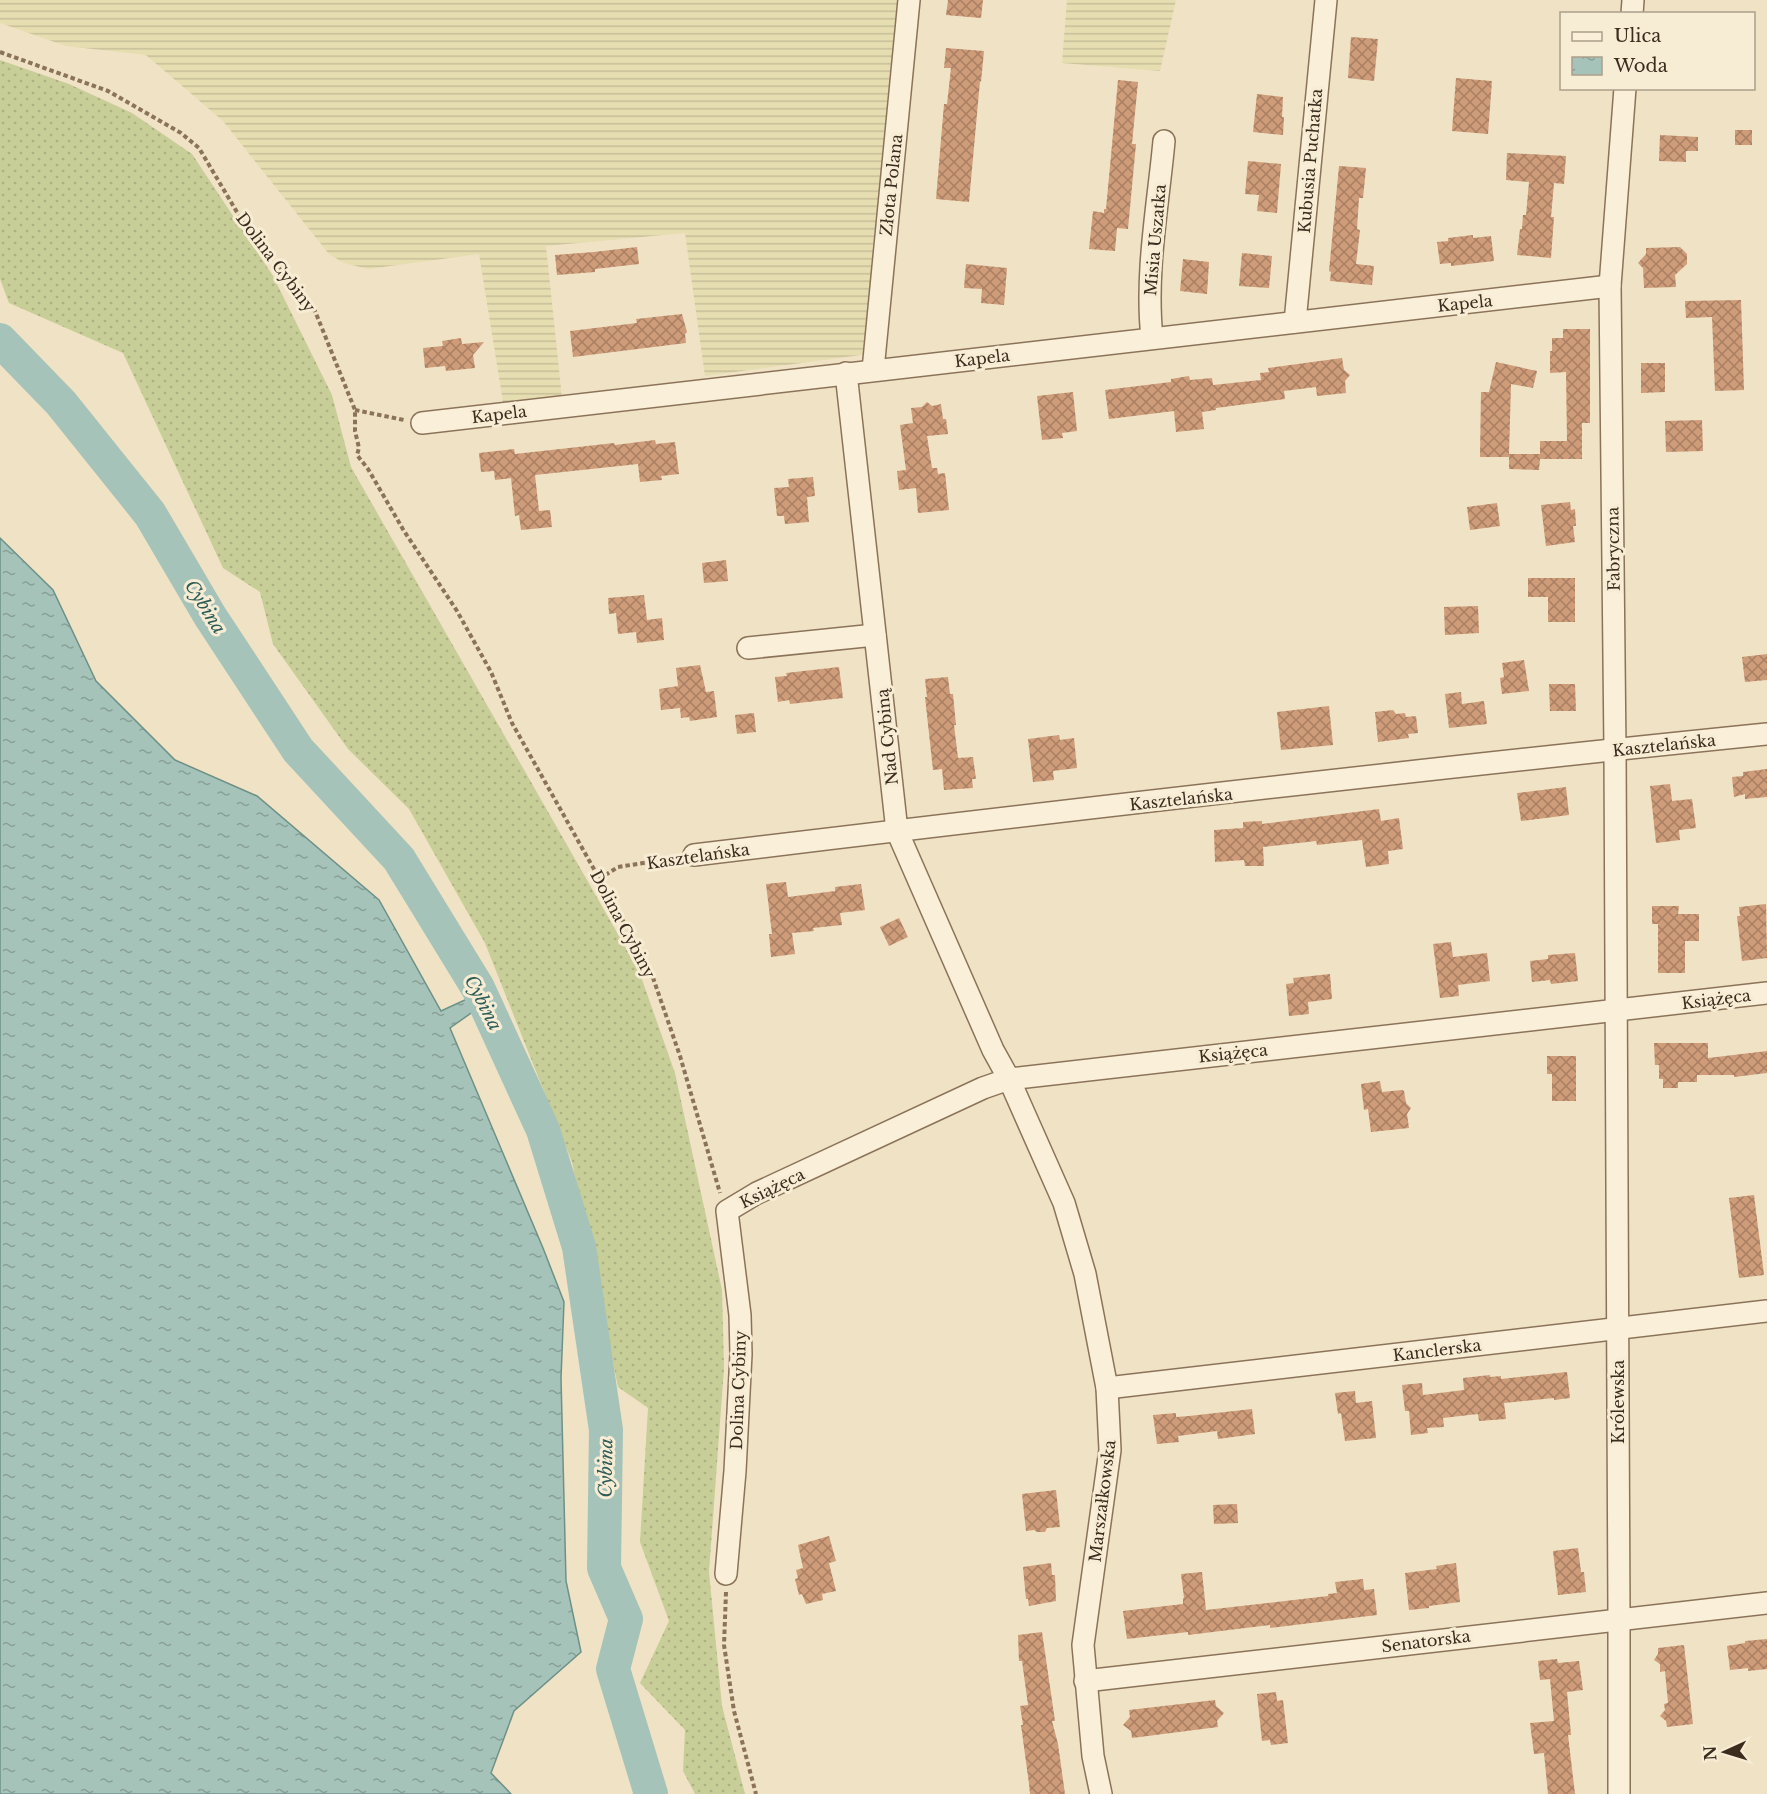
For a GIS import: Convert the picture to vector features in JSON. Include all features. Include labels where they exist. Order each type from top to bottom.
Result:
[{"type":"street","name":"Złota Polana","points":[[873,370],[909,0]]},
{"type":"street","name":"Kubusia Puchatka","points":[[1295,322],[1326,0]]},
{"type":"street","name":"Fabryczna","points":[[1615,1010],[1610,286],[1625,90]]},
{"type":"street","name":"Misia Uszatka","points":[[1152,338],[1149,313],[1151,267],[1164,141]]},
{"type":"street","name":"Kapela","points":[[422,423],[1610,286]]},
{"type":"street","name":"Nad Cybiną","points":[[846,374],[897,831],[993,1050],[1009,1079]]},
{"type":"street","points":[[748,648],[875,635]]},
{"type":"street","name":"Kasztelańska","points":[[694,855],[1767,734]]},
{"type":"street","name":"Książęca","points":[[727,1211],[758,1193],[983,1088],[1009,1079],[1767,993]]},
{"type":"street","name":"Królewska","points":[[1615,1010],[1618,1794]]},
{"type":"street","name":"Marszałkowska","points":[[1009,1079],[1064,1203],[1085,1274],[1107,1388],[1110,1450],[1083,1645],[1093,1756],[1101,1794]]},
{"type":"street","name":"Dolina Cybiny","points":[[726,1574],[735,1471],[741,1354],[740,1315],[727,1211]]},
{"type":"street","name":"Kanclerska","points":[[1107,1388],[1767,1311]]},
{"type":"street","name":"Senatorska","points":[[1085,1681],[1767,1603]]},
{"type":"path","name":"Dolina Cybiny","points":[[0,52],[108,92],[181,133],[199,148],[247,229],[267,256],[302,292],[315,311],[355,410],[355,431],[359,448],[357,455],[457,611],[491,672],[512,723],[650,969],[680,1056],[716,1184],[727,1211]]},
{"type":"path","points":[[355,410],[422,423]]},
{"type":"path","name":"Kasztelańska","points":[[599,879],[618,867],[694,855]]},
{"type":"path","points":[[726,1574],[724,1645],[734,1711],[756,1794]]},
{"type":"shaded area","points":[[0,0],[898,0],[868,354],[705,376],[685,233],[546,246],[562,398],[503,402],[479,254],[368,269],[344,263],[329,254],[223,121],[146,55],[66,46],[0,23]]},
{"type":"shaded area","points":[[1067,0],[1176,0],[1160,71],[1062,63]]},
{"type":"green space","points":[[0,60],[69,84],[132,113],[192,154],[273,276],[332,395],[351,467],[639,971],[675,1073],[722,1290],[724,1368],[709,1572],[722,1706],[745,1794],[695,1794],[683,1771],[685,1730],[640,1683],[669,1621],[640,1542],[648,1408],[618,1387],[572,1162],[485,943],[409,809],[348,749],[273,644],[260,592],[223,568],[123,353],[9,303],[0,279]]},
{"type":"water","points":[[0,538],[53,590],[96,681],[175,760],[257,796],[379,900],[441,1011],[467,999],[474,1011],[450,1028],[564,1302],[561,1378],[566,1581],[581,1652],[514,1711],[491,1773],[511,1794],[0,1794]]},
{"type":"building","points":[[948,0],[983,0],[981,18],[946,15]]},
{"type":"building","points":[[1351,37],[1378,39],[1374,81],[1348,78]]},
{"type":"building","points":[[946,48],[984,51],[969,202],[936,199],[944,104],[947,104],[951,68],[944,68]]},
{"type":"building","points":[[1456,78],[1492,81],[1488,134],[1452,131]]},
{"type":"building","points":[[1118,80],[1138,82],[1132,144],[1136,144],[1128,229],[1117,228],[1115,251],[1089,249],[1093,211],[1104,213],[1106,209]]},
{"type":"building","points":[[1257,94],[1283,97],[1283,135],[1253,132]]},
{"type":"building","points":[[1735,130],[1752,130],[1752,145],[1735,145]]},
{"type":"building","points":[[1660,135],[1698,137],[1698,151],[1686,151],[1686,162],[1659,161]]},
{"type":"building","points":[[1507,153],[1566,156],[1564,184],[1554,183],[1551,258],[1517,255],[1523,215],[1526,215],[1529,182],[1506,180]]},
{"type":"building","points":[[1248,161],[1281,164],[1277,213],[1257,211],[1259,195],[1245,194]]},
{"type":"building","points":[[1339,166],[1366,168],[1363,198],[1359,198],[1357,229],[1360,230],[1356,264],[1374,266],[1372,285],[1330,281]]},
{"type":"building","points":[[1473,235],[1473,238],[1491,236],[1494,261],[1451,266],[1451,263],[1440,264],[1437,242],[1448,241],[1448,238]]},
{"type":"building","points":[[637,247],[639,264],[595,269],[595,272],[557,275],[555,255]]},
{"type":"building","points":[[1680,247],[1687,254],[1687,264],[1675,275],[1676,287],[1644,288],[1643,268],[1638,263],[1646,254],[1646,248]]},
{"type":"building","points":[[1242,253],[1272,256],[1269,288],[1239,286]]},
{"type":"building","points":[[1183,259],[1209,262],[1207,294],[1180,291]]},
{"type":"building","points":[[966,264],[1007,268],[1004,305],[981,303],[982,289],[964,288]]},
{"type":"building","points":[[1741,300],[1744,390],[1715,391],[1712,317],[1686,318],[1685,301]]},
{"type":"building","points":[[682,314],[687,332],[685,334],[686,343],[573,357],[570,331],[637,323],[636,319]]},
{"type":"building","points":[[1563,329],[1590,329],[1590,423],[1582,423],[1582,459],[1540,459],[1539,470],[1509,469],[1509,457],[1480,457],[1481,392],[1489,392],[1496,362],[1537,371],[1533,388],[1511,384],[1509,454],[1540,454],[1540,441],[1567,441],[1566,372],[1550,373],[1552,338],[1563,338]]},
{"type":"building","points":[[461,338],[462,344],[484,342],[473,355],[475,368],[446,371],[445,366],[425,368],[423,348],[443,346],[442,341]]},
{"type":"building","points":[[1342,358],[1344,370],[1350,375],[1345,381],[1346,393],[1317,396],[1316,387],[1284,391],[1285,399],[1216,408],[1216,410],[1202,412],[1204,429],[1176,432],[1174,411],[1109,419],[1105,390],[1171,382],[1171,379],[1189,376],[1190,380],[1212,378],[1213,385],[1261,380],[1260,373],[1269,372],[1268,368]]},
{"type":"building","points":[[1641,363],[1665,363],[1665,392],[1641,393]]},
{"type":"building","points":[[1073,392],[1077,431],[1062,433],[1063,438],[1042,440],[1037,396]]},
{"type":"building","points":[[927,402],[932,406],[941,404],[943,419],[946,419],[948,434],[927,436],[932,468],[937,468],[938,474],[945,473],[949,510],[918,513],[916,488],[899,490],[897,471],[906,470],[900,425],[913,423],[911,408],[922,407]]},
{"type":"building","points":[[1702,420],[1703,451],[1666,452],[1665,421]]},
{"type":"building","points":[[655,440],[656,444],[675,442],[679,474],[661,476],[662,480],[640,482],[638,464],[535,475],[539,511],[550,510],[552,527],[521,530],[519,515],[515,516],[511,478],[495,480],[494,471],[481,472],[479,453],[514,449],[515,454]]},
{"type":"building","points":[[813,477],[815,496],[807,497],[809,522],[785,524],[784,516],[777,516],[774,488],[789,487],[788,479]]},
{"type":"building","points":[[1570,502],[1571,510],[1575,509],[1576,526],[1573,526],[1575,542],[1546,546],[1541,505]]},
{"type":"building","points":[[1497,503],[1500,526],[1470,530],[1467,507]]},
{"type":"building","points":[[726,560],[728,581],[704,583],[702,563]]},
{"type":"building","points":[[1528,578],[1575,578],[1575,622],[1548,622],[1548,597],[1528,597]]},
{"type":"building","points":[[644,595],[647,620],[662,618],[664,640],[637,643],[636,632],[618,634],[616,613],[609,614],[608,598]]},
{"type":"building","points":[[1478,606],[1479,633],[1445,635],[1444,607]]},
{"type":"building","points":[[1767,654],[1767,680],[1745,682],[1742,657]]},
{"type":"building","points":[[1524,660],[1529,691],[1502,694],[1500,678],[1504,677],[1502,663]]},
{"type":"building","points":[[700,665],[706,692],[714,691],[717,717],[690,721],[689,717],[681,718],[680,708],[661,710],[659,689],[678,686],[676,668]]},
{"type":"building","points":[[839,667],[843,698],[790,704],[789,700],[778,702],[775,677],[787,676],[786,673]]},
{"type":"building","points":[[948,677],[950,694],[953,694],[958,758],[973,757],[976,779],[972,779],[973,788],[944,790],[942,769],[933,770],[925,679]]},
{"type":"building","points":[[1549,684],[1575,684],[1576,711],[1550,711]]},
{"type":"building","points":[[1461,692],[1462,704],[1484,701],[1487,724],[1449,728],[1445,694]]},
{"type":"building","points":[[1329,706],[1333,745],[1281,750],[1277,712]]},
{"type":"building","points":[[1393,710],[1396,714],[1405,713],[1406,717],[1416,716],[1418,733],[1408,734],[1409,738],[1378,742],[1375,712]]},
{"type":"building","points":[[754,713],[756,732],[737,734],[735,715]]},
{"type":"building","points":[[1059,735],[1060,740],[1074,738],[1077,768],[1053,771],[1054,780],[1033,782],[1028,739]]},
{"type":"building","points":[[1767,769],[1767,797],[1745,799],[1745,794],[1734,797],[1732,777],[1743,776],[1743,772]]},
{"type":"building","points":[[1670,784],[1672,801],[1692,799],[1696,828],[1679,830],[1680,840],[1656,843],[1650,786]]},
{"type":"building","points":[[1566,787],[1569,815],[1521,821],[1517,793]]},
{"type":"building","points":[[1379,809],[1381,821],[1399,818],[1403,849],[1388,851],[1389,864],[1366,867],[1362,840],[1317,845],[1316,841],[1263,847],[1264,866],[1245,866],[1244,860],[1215,862],[1214,830],[1243,828],[1243,822],[1262,821],[1262,824]]},
{"type":"building","points":[[786,882],[788,897],[835,891],[835,887],[861,884],[865,910],[840,913],[842,925],[792,933],[795,954],[771,957],[769,934],[772,934],[766,884]]},
{"type":"building","points":[[1766,904],[1767,958],[1742,961],[1737,916],[1740,916],[1739,907]]},
{"type":"building","points":[[1652,906],[1679,906],[1678,914],[1699,914],[1699,941],[1685,941],[1685,973],[1658,973],[1658,924],[1652,924]]},
{"type":"building","points":[[899,918],[908,937],[889,946],[880,927]]},
{"type":"building","points":[[1451,942],[1453,957],[1487,953],[1490,981],[1458,985],[1459,996],[1440,998],[1433,944]]},
{"type":"building","points":[[1575,953],[1578,981],[1551,984],[1550,980],[1532,982],[1530,961],[1548,959],[1548,955]]},
{"type":"building","points":[[1330,974],[1332,999],[1308,1002],[1309,1014],[1289,1016],[1286,984],[1294,983],[1293,978]]},
{"type":"building","points":[[1654,1043],[1708,1043],[1708,1058],[1767,1051],[1767,1073],[1734,1077],[1734,1075],[1697,1075],[1697,1082],[1678,1082],[1678,1088],[1663,1088],[1663,1079],[1659,1079],[1659,1065],[1655,1065]]},
{"type":"building","points":[[1547,1056],[1576,1056],[1576,1101],[1552,1101],[1552,1074],[1547,1074]]},
{"type":"building","points":[[1380,1081],[1382,1092],[1404,1091],[1406,1103],[1411,1108],[1407,1114],[1409,1128],[1371,1132],[1368,1109],[1364,1110],[1361,1084]]},
{"type":"building","points":[[1754,1195],[1764,1275],[1739,1278],[1729,1198]]},
{"type":"building","points":[[1567,1372],[1570,1398],[1504,1403],[1506,1419],[1479,1421],[1478,1414],[1443,1418],[1444,1427],[1427,1428],[1428,1433],[1411,1435],[1409,1411],[1405,1411],[1402,1385],[1422,1383],[1423,1395],[1464,1390],[1463,1378],[1490,1375],[1490,1377],[1501,1376],[1501,1379]]},
{"type":"building","points":[[1355,1391],[1356,1403],[1372,1401],[1376,1438],[1345,1441],[1335,1393]]},
{"type":"building","points":[[1252,1409],[1255,1434],[1218,1439],[1217,1431],[1178,1436],[1179,1442],[1157,1444],[1153,1415],[1176,1413],[1176,1417]]},
{"type":"building","points":[[1056,1490],[1060,1527],[1047,1528],[1045,1532],[1026,1531],[1022,1494]]},
{"type":"building","points":[[1237,1504],[1238,1523],[1214,1524],[1213,1505]]},
{"type":"building","points":[[829,1536],[836,1561],[829,1563],[836,1591],[822,1594],[823,1600],[806,1604],[802,1594],[799,1595],[795,1579],[798,1578],[796,1570],[803,1568],[798,1545]]},
{"type":"building","points":[[1578,1548],[1586,1592],[1558,1595],[1553,1551]]},
{"type":"building","points":[[1051,1563],[1052,1575],[1055,1575],[1056,1601],[1029,1606],[1028,1599],[1026,1599],[1023,1567]]},
{"type":"building","points":[[1456,1563],[1460,1602],[1409,1610],[1405,1573],[1437,1569],[1436,1566]]},
{"type":"building","points":[[1202,1572],[1206,1610],[1328,1596],[1328,1594],[1337,1593],[1335,1582],[1363,1579],[1364,1590],[1374,1589],[1377,1615],[1270,1628],[1270,1625],[1188,1635],[1188,1632],[1127,1639],[1123,1611],[1183,1604],[1181,1574]]},
{"type":"building","points":[[1042,1632],[1055,1721],[1052,1721],[1058,1744],[1065,1794],[1030,1794],[1020,1706],[1028,1705],[1022,1661],[1019,1661],[1018,1635]]},
{"type":"building","points":[[1767,1639],[1767,1669],[1730,1670],[1727,1646],[1745,1643],[1745,1641]]},
{"type":"building","points":[[1684,1645],[1693,1724],[1667,1727],[1666,1721],[1660,1716],[1665,1710],[1664,1704],[1668,1703],[1665,1671],[1660,1672],[1660,1664],[1654,1660],[1658,1654],[1658,1648]]},
{"type":"building","points":[[1557,1659],[1558,1663],[1579,1661],[1583,1690],[1567,1692],[1571,1735],[1568,1735],[1575,1794],[1548,1794],[1544,1753],[1534,1754],[1530,1723],[1554,1721],[1550,1679],[1540,1680],[1538,1661]]},
{"type":"building","points":[[1276,1692],[1277,1701],[1283,1700],[1288,1743],[1271,1745],[1270,1740],[1262,1741],[1257,1694]]},
{"type":"building","points":[[1215,1700],[1216,1706],[1224,1713],[1217,1721],[1218,1727],[1132,1738],[1131,1731],[1123,1725],[1130,1717],[1129,1710]]},
{"type":"waterway","name":"Cybina","points":[[0,340],[61,403],[150,514],[210,616],[298,750],[399,859],[478,988],[543,1130],[579,1247],[606,1430],[604,1568],[626,1619],[613,1669],[651,1794]]}]
